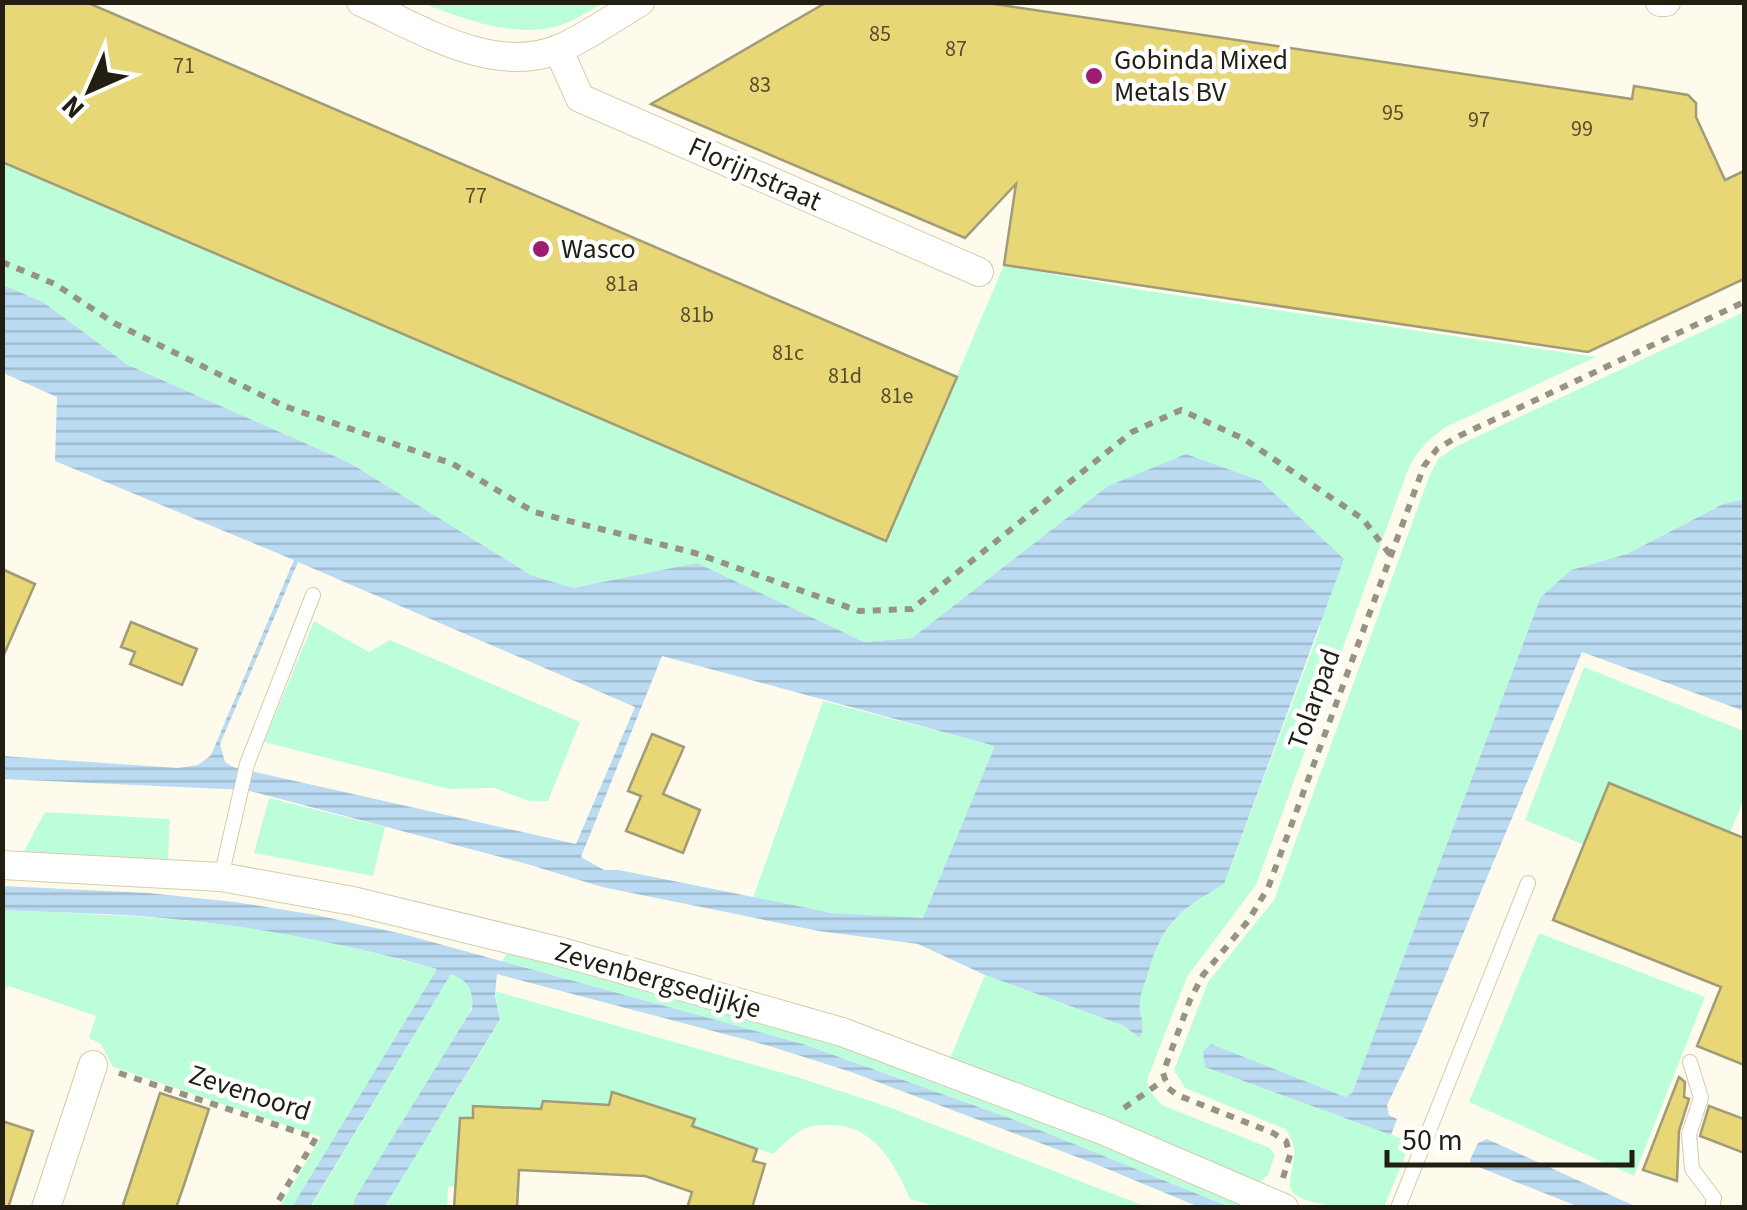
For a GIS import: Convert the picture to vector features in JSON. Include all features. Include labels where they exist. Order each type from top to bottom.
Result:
[{"type":"street","points":[[361,2],[476,51],[502,56],[558,49],[640,2]]},
{"type":"street","name":"Florijnstraat","points":[[558,49],[580,98],[978,272]]},
{"type":"street","name":"Zevenbergsedijkje","points":[[2,865],[221,878],[353,901],[558,950],[842,1032],[1102,1130],[1279,1206]]},
{"type":"street","points":[[46,1208],[93,1065]]},
{"type":"lane","points":[[221,878],[247,764],[313,594]]},
{"type":"lane","points":[[1398,1208],[1528,883]]},
{"type":"lane","points":[[1690,1062],[1701,1098],[1689,1134],[1692,1169],[1714,1198],[1712,1208]]},
{"type":"path","points":[[2,262],[55,284],[114,323],[284,406],[453,464],[534,512],[695,552],[859,611],[912,608],[1132,432],[1181,410],[1244,439],[1348,509],[1391,556]]},
{"type":"path","name":"Tolarpad","points":[[1164,1080],[1169,1056],[1196,988],[1268,888],[1424,466],[1437,450],[1459,436],[1744,302]]},
{"type":"path","name":"Zevenoord","points":[[93,1065],[316,1138],[274,1208]]},
{"type":"path","points":[[1102,1130],[1131,1100],[1164,1080],[1177,1096],[1286,1141],[1290,1155],[1279,1206]]},
{"type":"green space","points":[[604,2],[569,22],[533,30],[476,22],[423,3]]},
{"type":"green space","points":[[3,162],[886,541],[1004,265],[1135,289],[1596,357],[1446,427],[1425,445],[1409,467],[1256,885],[1187,977],[1147,1080],[1149,1090],[1162,1105],[1270,1148],[1275,1155],[1268,1175],[1258,1183],[950,1058],[985,975],[1122,1025],[1140,1038],[1141,996],[1161,940],[1176,918],[1224,884],[1321,626],[1108,486],[912,638],[864,642],[697,564],[573,588],[531,575],[350,463],[128,365],[43,302],[3,285]]},
{"type":"green space","points":[[1744,312],[1744,499],[1723,504],[1627,554],[1571,570],[1352,1093],[1345,1097],[1205,1067],[1411,1142],[1384,1207],[1328,1205],[1300,1198],[1292,1191],[1290,1182],[1294,1149],[1285,1129],[1185,1088],[1174,1070],[1208,982],[1274,900],[1438,459],[1457,446]]},
{"type":"green space","points":[[314,621],[369,652],[390,640],[580,722],[548,801],[529,801],[494,788],[449,789],[264,742]]},
{"type":"green space","points":[[1584,667],[1744,731],[1744,799],[1730,833],[1609,783],[1584,845],[1525,820]]},
{"type":"green space","points":[[823,701],[996,746],[923,919],[832,913],[753,898]]},
{"type":"green space","points":[[269,798],[385,827],[373,876],[254,853]]},
{"type":"green space","points":[[45,812],[170,819],[168,859],[22,855]]},
{"type":"green space","points":[[3,910],[157,918],[249,928],[320,940],[437,969],[292,1208],[279,1207],[321,1137],[113,1067],[101,1044],[89,1038],[96,1016],[9,986],[3,990]]},
{"type":"green space","points":[[1539,933],[1705,997],[1634,1176],[1469,1102]]},
{"type":"green space","points":[[509,949],[861,1051],[967,1089],[1261,1207],[1230,1207],[1015,1120],[803,1044],[502,962]]},
{"type":"green space","points":[[451,974],[465,981],[472,990],[473,1001],[439,1068],[427,1138],[500,1021],[495,991],[886,1106],[1147,1207],[938,1207],[910,1199],[880,1147],[843,1126],[809,1127],[773,1154],[692,1126],[694,1119],[613,1092],[608,1105],[543,1101],[543,1109],[474,1107],[473,1118],[461,1118],[456,1187],[448,1186],[447,1207],[310,1208]]},
{"type":"water","points":[[3,285],[43,302],[128,365],[350,463],[531,575],[573,588],[697,563],[864,642],[912,638],[1108,486],[1186,454],[1261,481],[1344,559],[1224,884],[1176,918],[1155,954],[1141,997],[1140,1038],[1122,1025],[985,975],[918,944],[819,931],[602,887],[246,790],[3,779],[2,756],[178,768],[198,765],[211,755],[294,560],[55,461],[57,397],[3,373]],"holes":[[[298,562],[635,707],[576,844],[233,767],[225,762],[220,744]],[[662,656],[995,746],[923,918],[832,913],[604,870],[581,857]]]},
{"type":"water","points":[[1744,499],[1744,711],[1582,652],[1418,1041],[1387,1105],[1389,1115],[1397,1119],[1391,1135],[1205,1067],[1203,1051],[1211,1044],[1345,1097],[1352,1093],[1541,597],[1571,570],[1627,554],[1723,504]]},
{"type":"water","points":[[3,886],[235,902],[403,934],[803,1044],[1015,1120],[1230,1207],[1199,1207],[851,1072],[766,1045],[497,974],[495,995],[500,1020],[384,1207],[353,1207],[472,1009],[469,987],[451,974],[310,1207],[292,1207],[437,969],[339,945],[206,922],[3,910]]},
{"type":"water","points":[[1487,1139],[1637,1207],[1579,1207],[1471,1164],[1478,1143]]},
{"type":"building","points":[[2,2],[86,2],[957,377],[886,541],[2,162]]},
{"type":"building","points":[[827,2],[981,2],[1632,99],[1634,86],[1688,95],[1696,103],[1696,117],[1725,180],[1744,171],[1744,279],[1588,352],[1004,265],[1016,184],[965,238],[651,104]]},
{"type":"building","points":[[2,569],[35,584],[2,659]]},
{"type":"building","points":[[131,622],[197,649],[182,685],[130,664],[135,652],[121,647]]},
{"type":"building","points":[[652,734],[684,747],[663,794],[700,810],[683,853],[626,831],[641,796],[628,791]]},
{"type":"building","points":[[1609,783],[1744,838],[1744,1065],[1697,1046],[1721,987],[1553,920]]},
{"type":"building","points":[[1679,1077],[1685,1082],[1684,1097],[1689,1099],[1679,1131],[1677,1181],[1643,1170]]},
{"type":"building","points":[[612,1092],[695,1119],[692,1126],[757,1149],[753,1161],[765,1164],[752,1208],[687,1208],[692,1192],[645,1176],[519,1170],[517,1208],[454,1208],[460,1118],[473,1118],[473,1106],[541,1109],[543,1101],[609,1105]]},
{"type":"building","points":[[160,1093],[209,1109],[185,1182],[176,1208],[122,1208]]},
{"type":"building","points":[[1709,1106],[1744,1119],[1744,1153],[1700,1136]]},
{"type":"building","points":[[2,1121],[33,1131],[8,1208],[2,1207]]},
{"type":"place","name":"Gobinda Mixed Metals BV","points":[[1094,76]]},
{"type":"place","name":"Wasco","points":[[541,249]]}]
